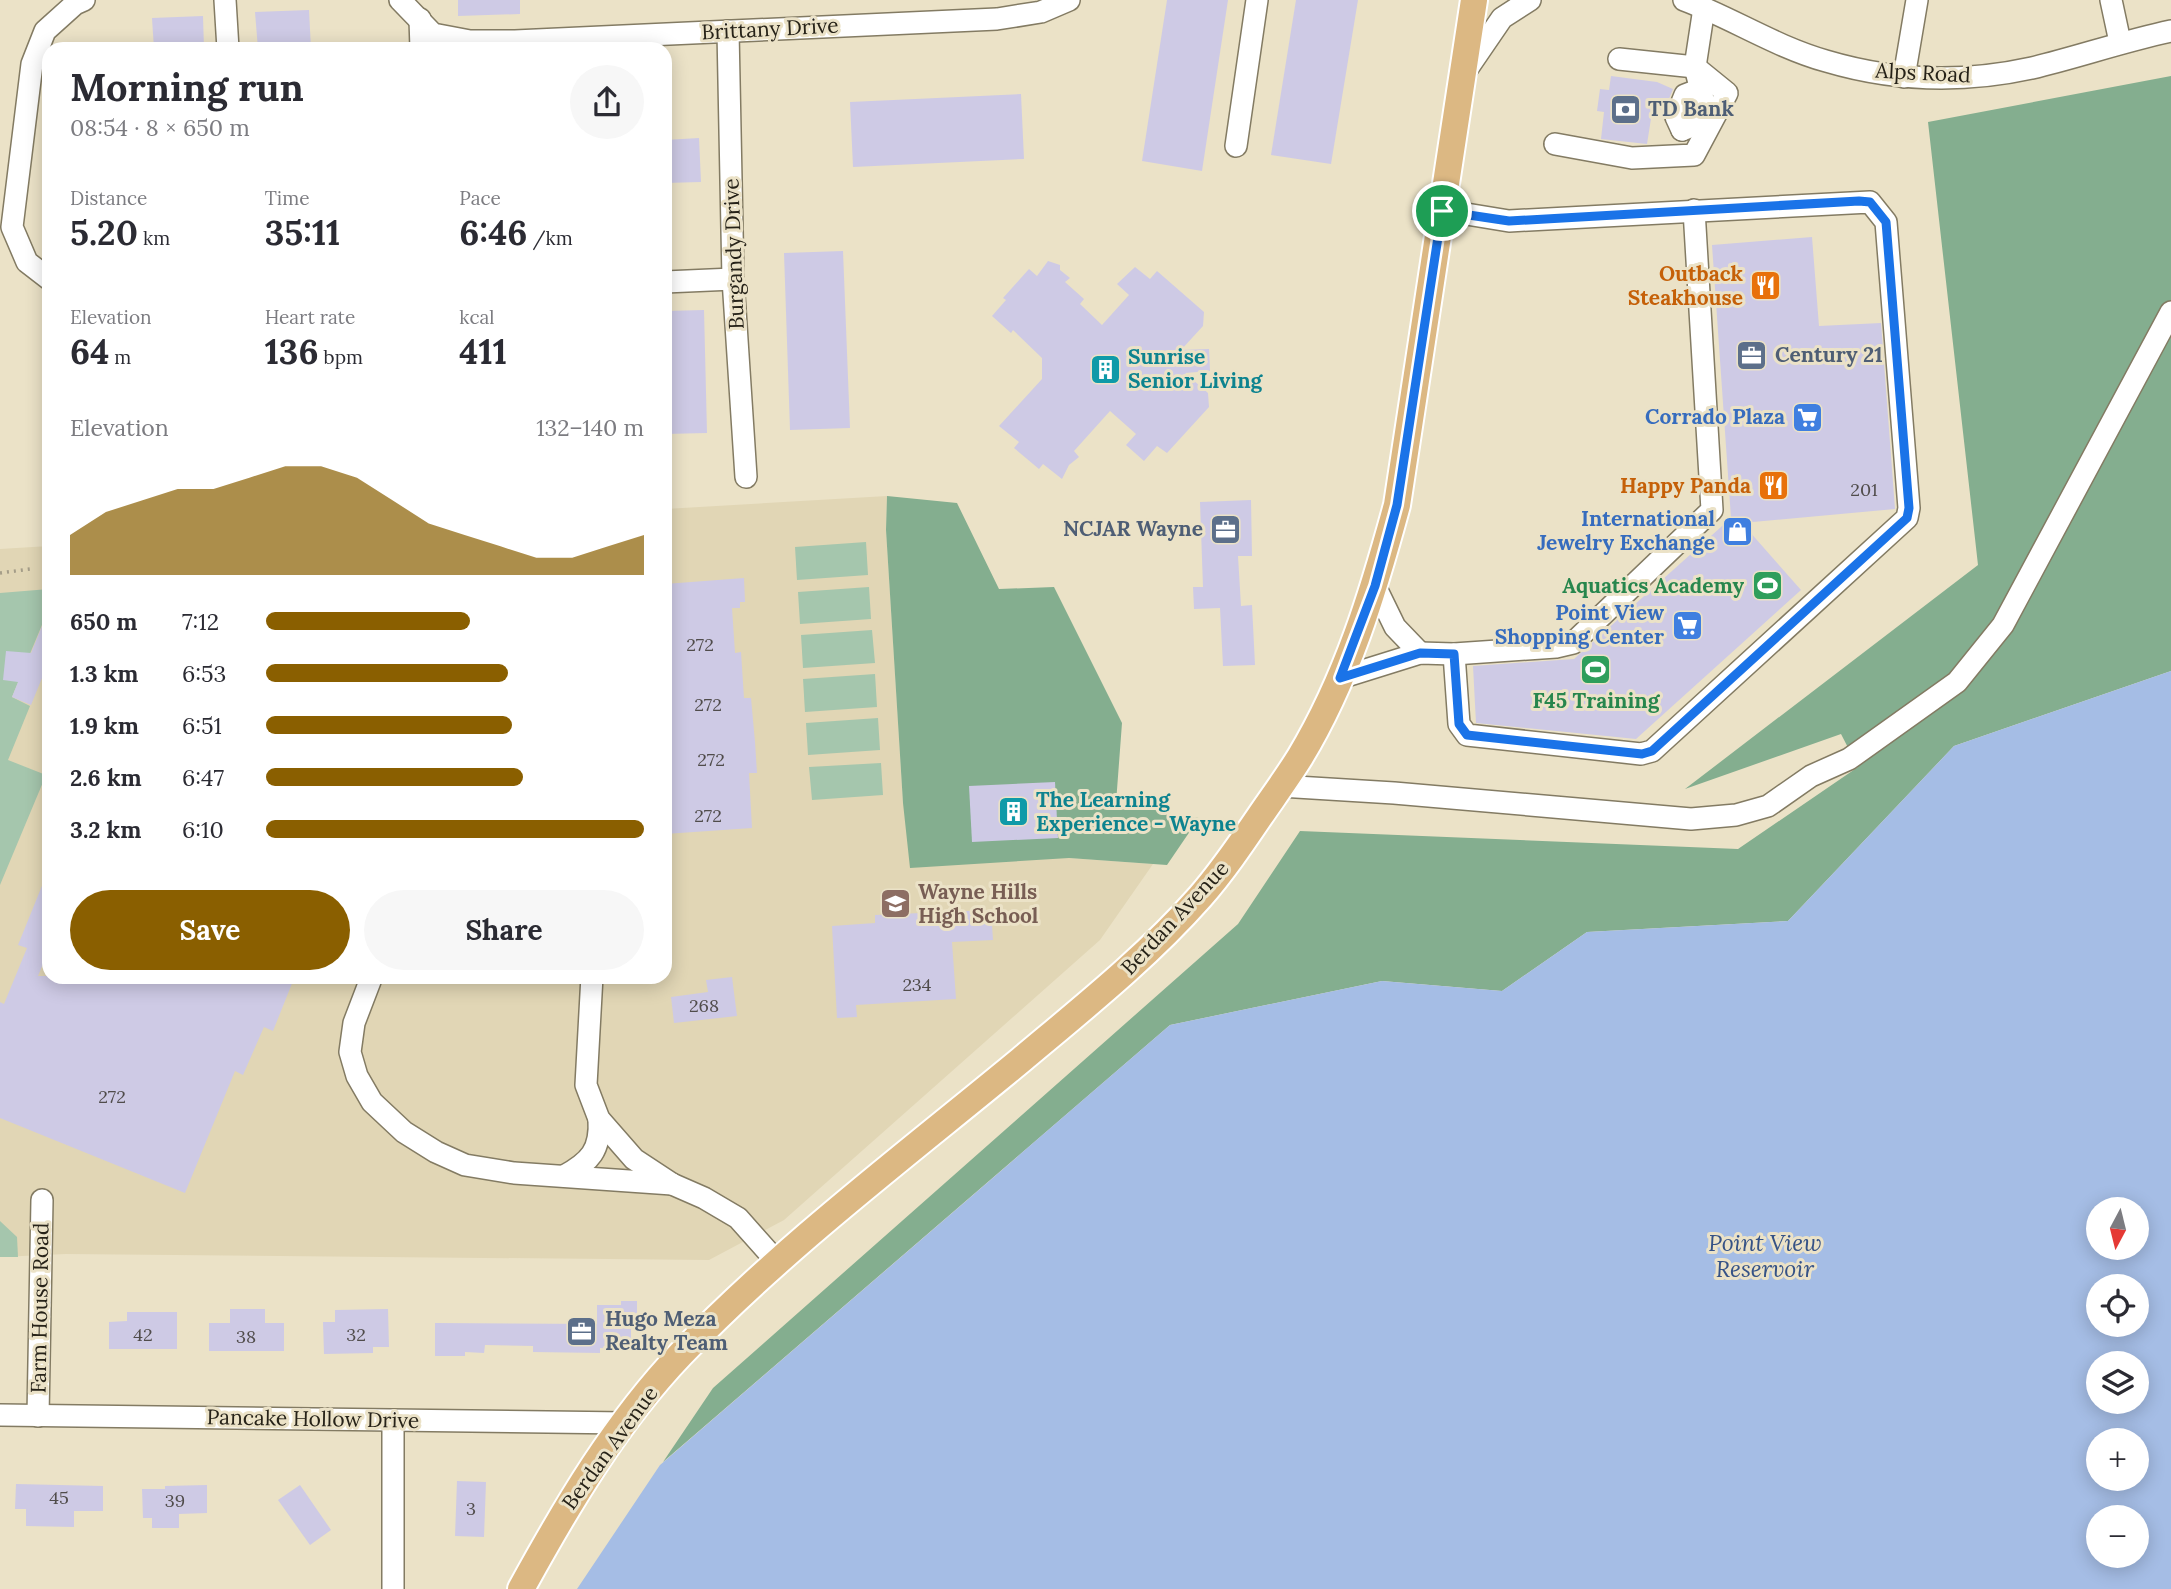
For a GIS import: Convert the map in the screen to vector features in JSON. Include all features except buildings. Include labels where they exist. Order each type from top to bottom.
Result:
[{"type":"main road","name":"Berdan Avenue","points":[[521,1589],[566,1508],[626,1423],[678,1357],[730,1305],[778,1263],[1045,1040],[1158,941],[1234,855],[1299,758],[1340,678],[1375,586],[1397,505],[1474,0]]},
{"type":"street","points":[[42,274],[27,262],[12,227],[32,64],[45,31],[75,4],[84,0]]},
{"type":"street","points":[[226,0],[228,42]]},
{"type":"street","name":"Brittany Drive","points":[[400,0],[433,34],[470,41],[998,19],[1041,12],[1069,0]]},
{"type":"street","points":[[1236,146],[1257,0]]},
{"type":"street","points":[[1462,77],[1502,18],[1530,0]]},
{"type":"street","points":[[1904,77],[1916,0]]},
{"type":"street","points":[[2111,0],[2120,42]]},
{"type":"street","points":[[1669,157],[1682,130],[1694,125],[1704,103],[1698,90],[1689,2]]},
{"type":"street","name":"Alps Road","points":[[1689,2],[1795,51],[1857,69],[1904,77],[1984,76],[2032,68],[2120,42],[2171,31]]},
{"type":"street","points":[[420,19],[421,42]]},
{"type":"street","name":"Burgandy Drive","points":[[728,31],[733,279],[746,477]]},
{"type":"street","points":[[1555,144],[1632,158],[1695,155],[1727,93],[1695,66],[1619,58]]},
{"type":"street","points":[[1442,211],[1509,221],[1870,202],[1886,222],[1909,508],[1907,518],[1652,751],[1642,754],[1467,735],[1459,724],[1454,654]]},
{"type":"street","points":[[1340,678],[1420,653],[1454,654],[1556,647],[1573,643],[1712,510],[1694,210]]},
{"type":"street","points":[[672,282],[733,279]]},
{"type":"street","points":[[1280,786],[1394,793],[1691,819],[1736,815],[1768,806],[1811,776],[1849,759],[1957,682],[2003,625],[2171,312]]},
{"type":"street","points":[[1375,586],[1395,627],[1420,653]]},
{"type":"street","points":[[369,984],[354,1023],[350,1052],[356,1076],[372,1102],[404,1132],[436,1152],[466,1165],[672,1184]]},
{"type":"street","points":[[592,984],[586,1085],[599,1119],[634,1159],[672,1184],[704,1198],[738,1219],[778,1263]]},
{"type":"street","points":[[564,1176],[586,1164],[596,1147],[599,1119]]},
{"type":"street","name":"Farm House Road","points":[[38,1416],[42,1200]]},
{"type":"street","name":"Pancake Hollow Drive","points":[[0,1415],[626,1423]]},
{"type":"street","points":[[393,1420],[393,1589]]},
{"type":"path","points":[[0,573],[30,569]]},
{"type":"shaded area","name":"Wayne Hills High School","points":[[887,496],[886,530],[903,803],[1069,858],[1153,864],[1100,940],[784,1220],[709,1260],[66,1254],[0,1257],[0,549],[42,546],[42,984],[672,984],[672,509]]},
{"type":"green space","points":[[2171,76],[2171,671],[1954,746],[1788,921],[1587,932],[1502,991],[1382,981],[1170,1025],[663,1462],[713,1388],[1238,924],[1300,831],[1738,849],[1858,767],[1841,734],[1685,789],[1978,565],[1928,122]]},
{"type":"green space","points":[[887,496],[957,503],[999,589],[1054,587],[1122,723],[1116,803],[1199,818],[1167,865],[1069,858],[910,868],[903,803],[886,530]]},
{"type":"green space","points":[[866,542],[868,575],[797,580],[795,547]]},
{"type":"green space","points":[[869,587],[871,619],[800,624],[798,592]]},
{"type":"green space","points":[[42,590],[42,625],[12,697],[30,706],[8,760],[42,773],[42,785],[0,885],[0,593]]},
{"type":"green space","points":[[872,630],[875,663],[803,668],[801,635]]},
{"type":"green space","points":[[875,674],[877,707],[805,712],[803,679]]},
{"type":"green space","points":[[878,718],[880,750],[808,755],[806,723]]},
{"type":"green space","points":[[881,763],[883,795],[812,800],[809,767]]},
{"type":"green space","points":[[0,1221],[17,1237],[18,1257],[0,1257]]},
{"type":"water","name":"Point View Reservoir","points":[[2171,671],[2171,1589],[577,1589],[660,1465],[1170,1025],[1382,981],[1502,991],[1587,932],[1788,921],[1954,746]]},
{"type":"place","name":"TD Bank","points":[[1625,109]]},
{"type":"place","name":"Outback Steakhouse","points":[[1766,286]]},
{"type":"place","name":"Century 21","points":[[1752,355]]},
{"type":"place","name":"Sunrise Senior Living","points":[[1105,369]]},
{"type":"place","name":"Corrado Plaza","points":[[1808,417]]},
{"type":"place","name":"Happy Panda","points":[[1774,486]]},
{"type":"place","name":"NCJAR Wayne","points":[[1226,529]]},
{"type":"place","name":"International Jewelry Exchange","points":[[1738,531]]},
{"type":"place","name":"Aquatics Academy","points":[[1767,586]]},
{"type":"place","name":"Point View Shopping Center","points":[[1687,625]]},
{"type":"place","name":"F45 Training","points":[[1596,669]]},
{"type":"place","name":"The Learning Experience - Wayne","points":[[1013,812]]},
{"type":"place","name":"Wayne Hills High School","points":[[895,904]]},
{"type":"place","name":"Hugo Meza Realty Team","points":[[582,1331]]},
{"type":"route","points":[[1859,201],[1870,202],[1886,222],[1909,508],[1907,518],[1652,751],[1642,754],[1467,735],[1459,724],[1454,654],[1420,653],[1340,678],[1375,586],[1397,505],[1442,211],[1509,221],[1859,201]]}]
